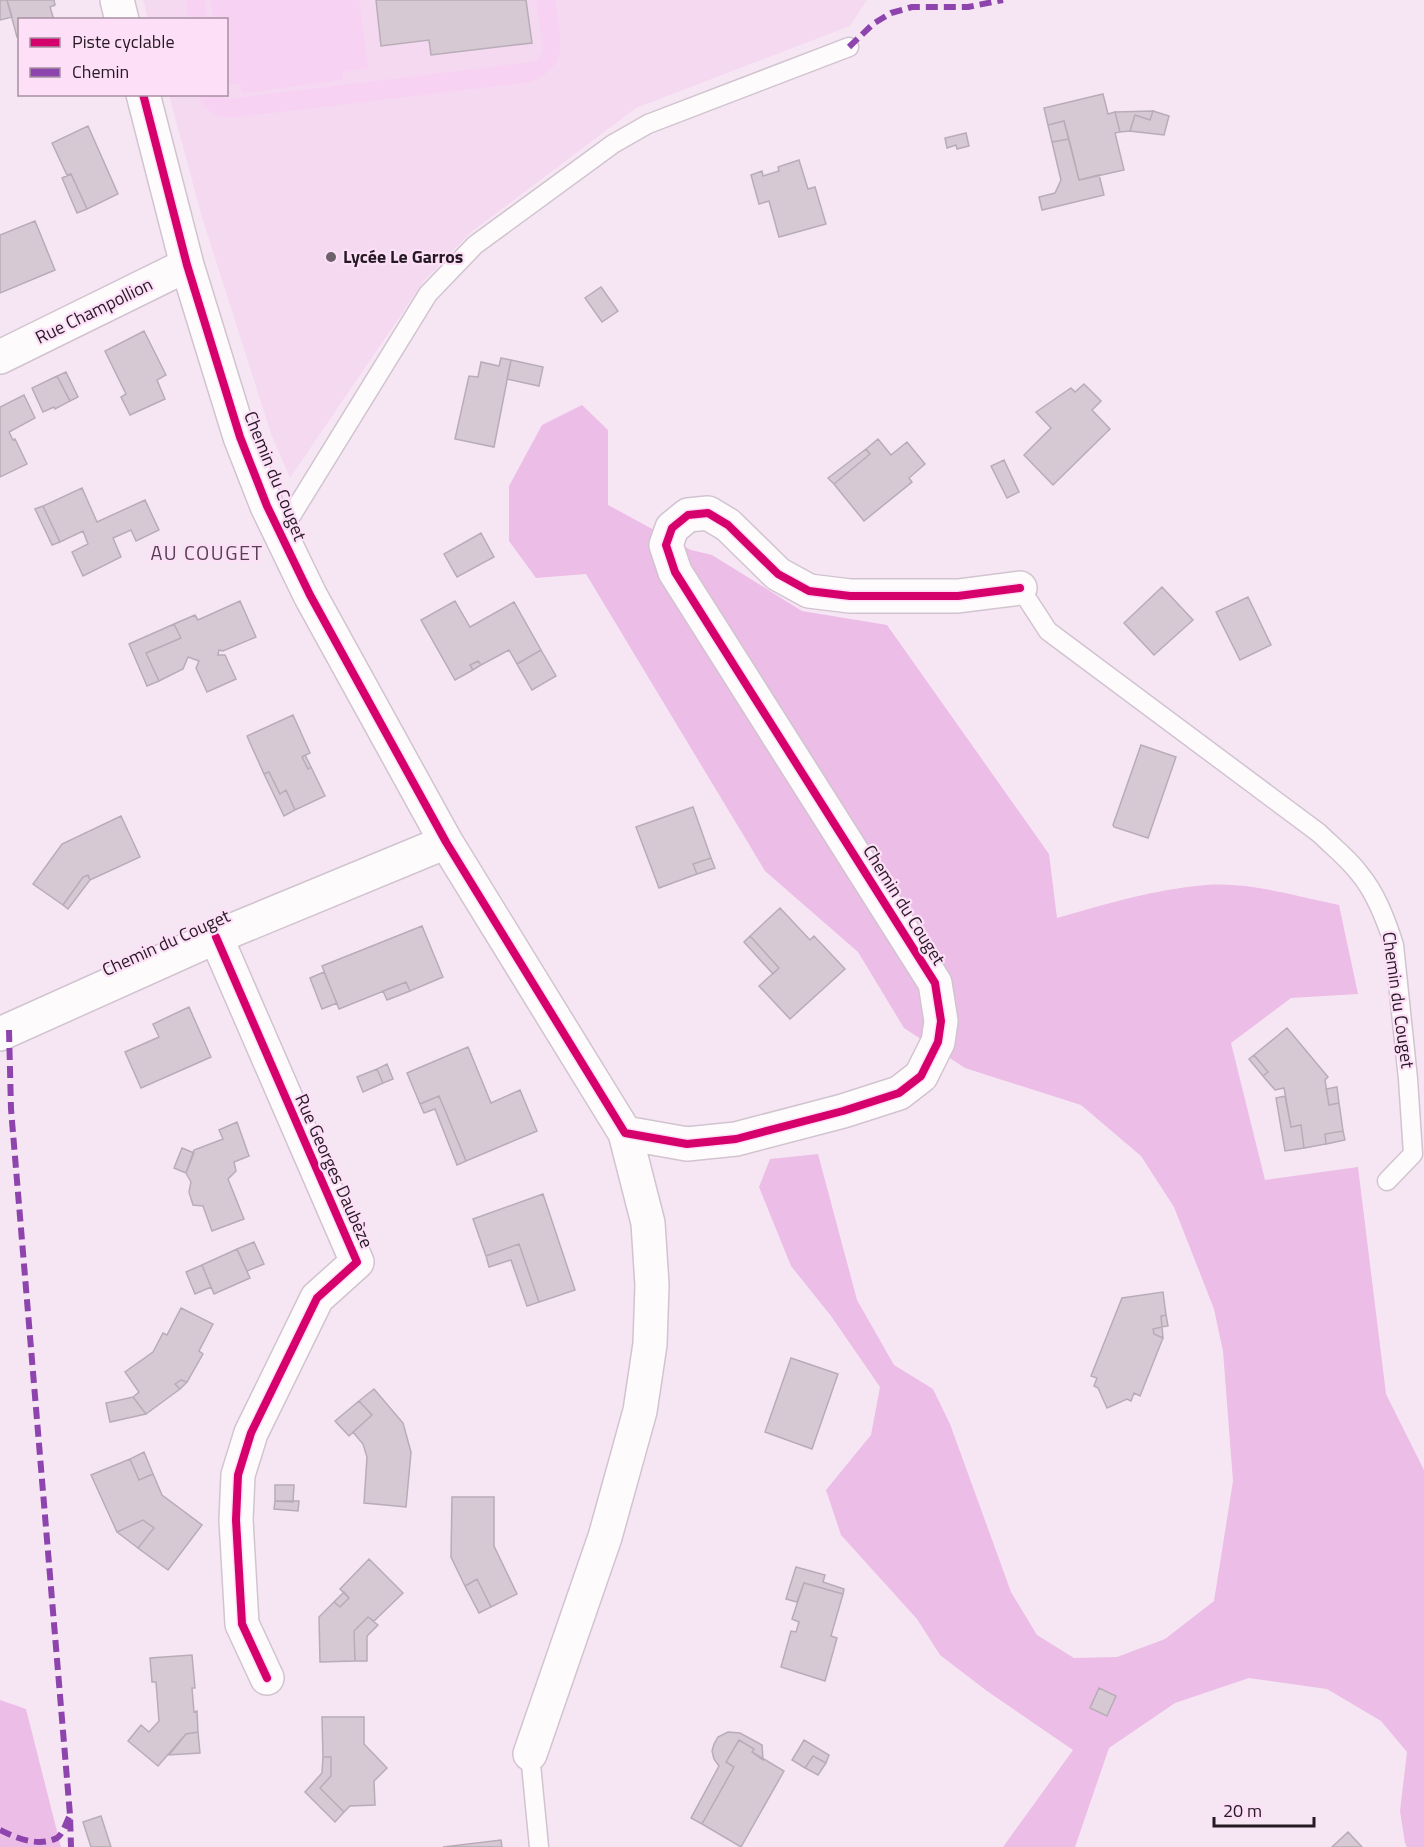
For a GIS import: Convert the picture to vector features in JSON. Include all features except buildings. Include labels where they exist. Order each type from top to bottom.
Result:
[{"type":"street","points":[[117,0],[122,18]]},
{"type":"street","name":"Chemin du Couget","points":[[144,96],[187,265],[240,437],[280,534],[310,595],[446,842],[625,1133],[687,1144],[736,1139],[843,1111],[899,1093],[921,1076],[938,1042],[941,1021],[935,983],[675,572],[666,545],[672,528],[688,515],[708,513],[728,525],[778,574],[809,591],[850,596],[958,596],[1020,588]]},
{"type":"street","name":"Rue Champollion","points":[[0,357],[187,265]]},
{"type":"street","name":"Chemin du Couget","points":[[0,1034],[216,937],[446,842]]},
{"type":"street","name":"Rue Georges Daubèze","points":[[216,937],[357,1262],[317,1298],[251,1433],[238,1475],[236,1520],[242,1624],[267,1678]]},
{"type":"street","points":[[530,1754],[605,1537],[640,1411],[650,1344],[652,1285],[648,1223],[625,1133]]},
{"type":"lane","points":[[280,534],[428,294],[474,246],[613,144],[648,124],[849,46]]},
{"type":"lane","name":"Chemin du Couget","points":[[1020,588],[1048,631],[1319,833],[1359,872],[1387,923],[1394,945],[1408,1078],[1413,1154],[1387,1181]]},
{"type":"lane","points":[[530,1754],[539,1847]]},
{"type":"shaded area","name":"Lycée Le Garros","points":[[143,0],[867,0],[850,26],[636,108],[470,233],[424,281],[290,478],[271,434],[201,214],[169,96],[228,96],[228,18],[148,18]]},
{"type":"shaded area","points":[[186,0],[205,0],[207,18],[188,18]]},
{"type":"shaded area","points":[[211,0],[359,0],[368,68],[342,72],[343,80],[242,93],[240,84],[228,85],[228,18],[213,18]]},
{"type":"shaded area","points":[[536,0],[555,0],[560,37],[558,58],[553,67],[544,75],[531,82],[231,118],[210,112],[198,96],[220,96],[228,99],[531,62],[537,60],[543,49]]},
{"type":"shaded area","points":[[582,405],[608,430],[608,505],[691,550],[712,555],[802,611],[887,625],[1049,854],[1057,918],[1112,902],[1206,885],[1257,888],[1339,905],[1358,994],[1291,998],[1231,1043],[1265,1180],[1358,1167],[1386,1394],[1424,1470],[1424,1847],[1407,1847],[1405,1843],[1400,1811],[1407,1752],[1381,1721],[1327,1689],[1249,1678],[1175,1703],[1109,1748],[1075,1847],[1003,1847],[1073,1750],[987,1691],[940,1655],[917,1619],[841,1535],[826,1490],[871,1435],[880,1387],[831,1316],[791,1266],[759,1187],[770,1159],[818,1154],[857,1300],[894,1365],[933,1389],[950,1424],[1011,1592],[1037,1635],[1074,1658],[1117,1657],[1165,1639],[1214,1601],[1233,1481],[1223,1351],[1214,1309],[1174,1207],[1141,1156],[1081,1105],[965,1068],[904,1028],[858,952],[765,871],[586,574],[536,578],[509,541],[509,486],[542,425]]},
{"type":"shaded area","points":[[0,1700],[26,1709],[61,1847],[0,1847]]},
{"type":"marked path","points":[[849,47],[873,24],[891,13],[912,7],[968,7],[1003,0]]},
{"type":"marked path","points":[[9,1030],[11,1109],[71,1847]]},
{"type":"marked path","points":[[0,1830],[28,1841],[50,1841],[61,1834],[69,1817]]},
{"type":"cycle path","points":[[144,96],[187,265],[240,437],[267,506],[310,595],[446,842],[625,1133],[687,1144],[736,1139],[843,1111],[899,1093],[921,1076],[938,1042],[941,1021],[935,983],[675,572],[666,545],[672,528],[688,515],[708,513],[728,525],[778,574],[809,591],[850,596],[958,596],[1020,588]]},
{"type":"cycle path","points":[[216,937],[357,1262],[317,1298],[251,1433],[238,1475],[236,1520],[242,1624],[267,1678]]},
{"type":"place","name":"Lycée Le Garros","points":[[331,257]]},
{"type":"district","name":"AU COUGET","points":[[207,553]]}]
